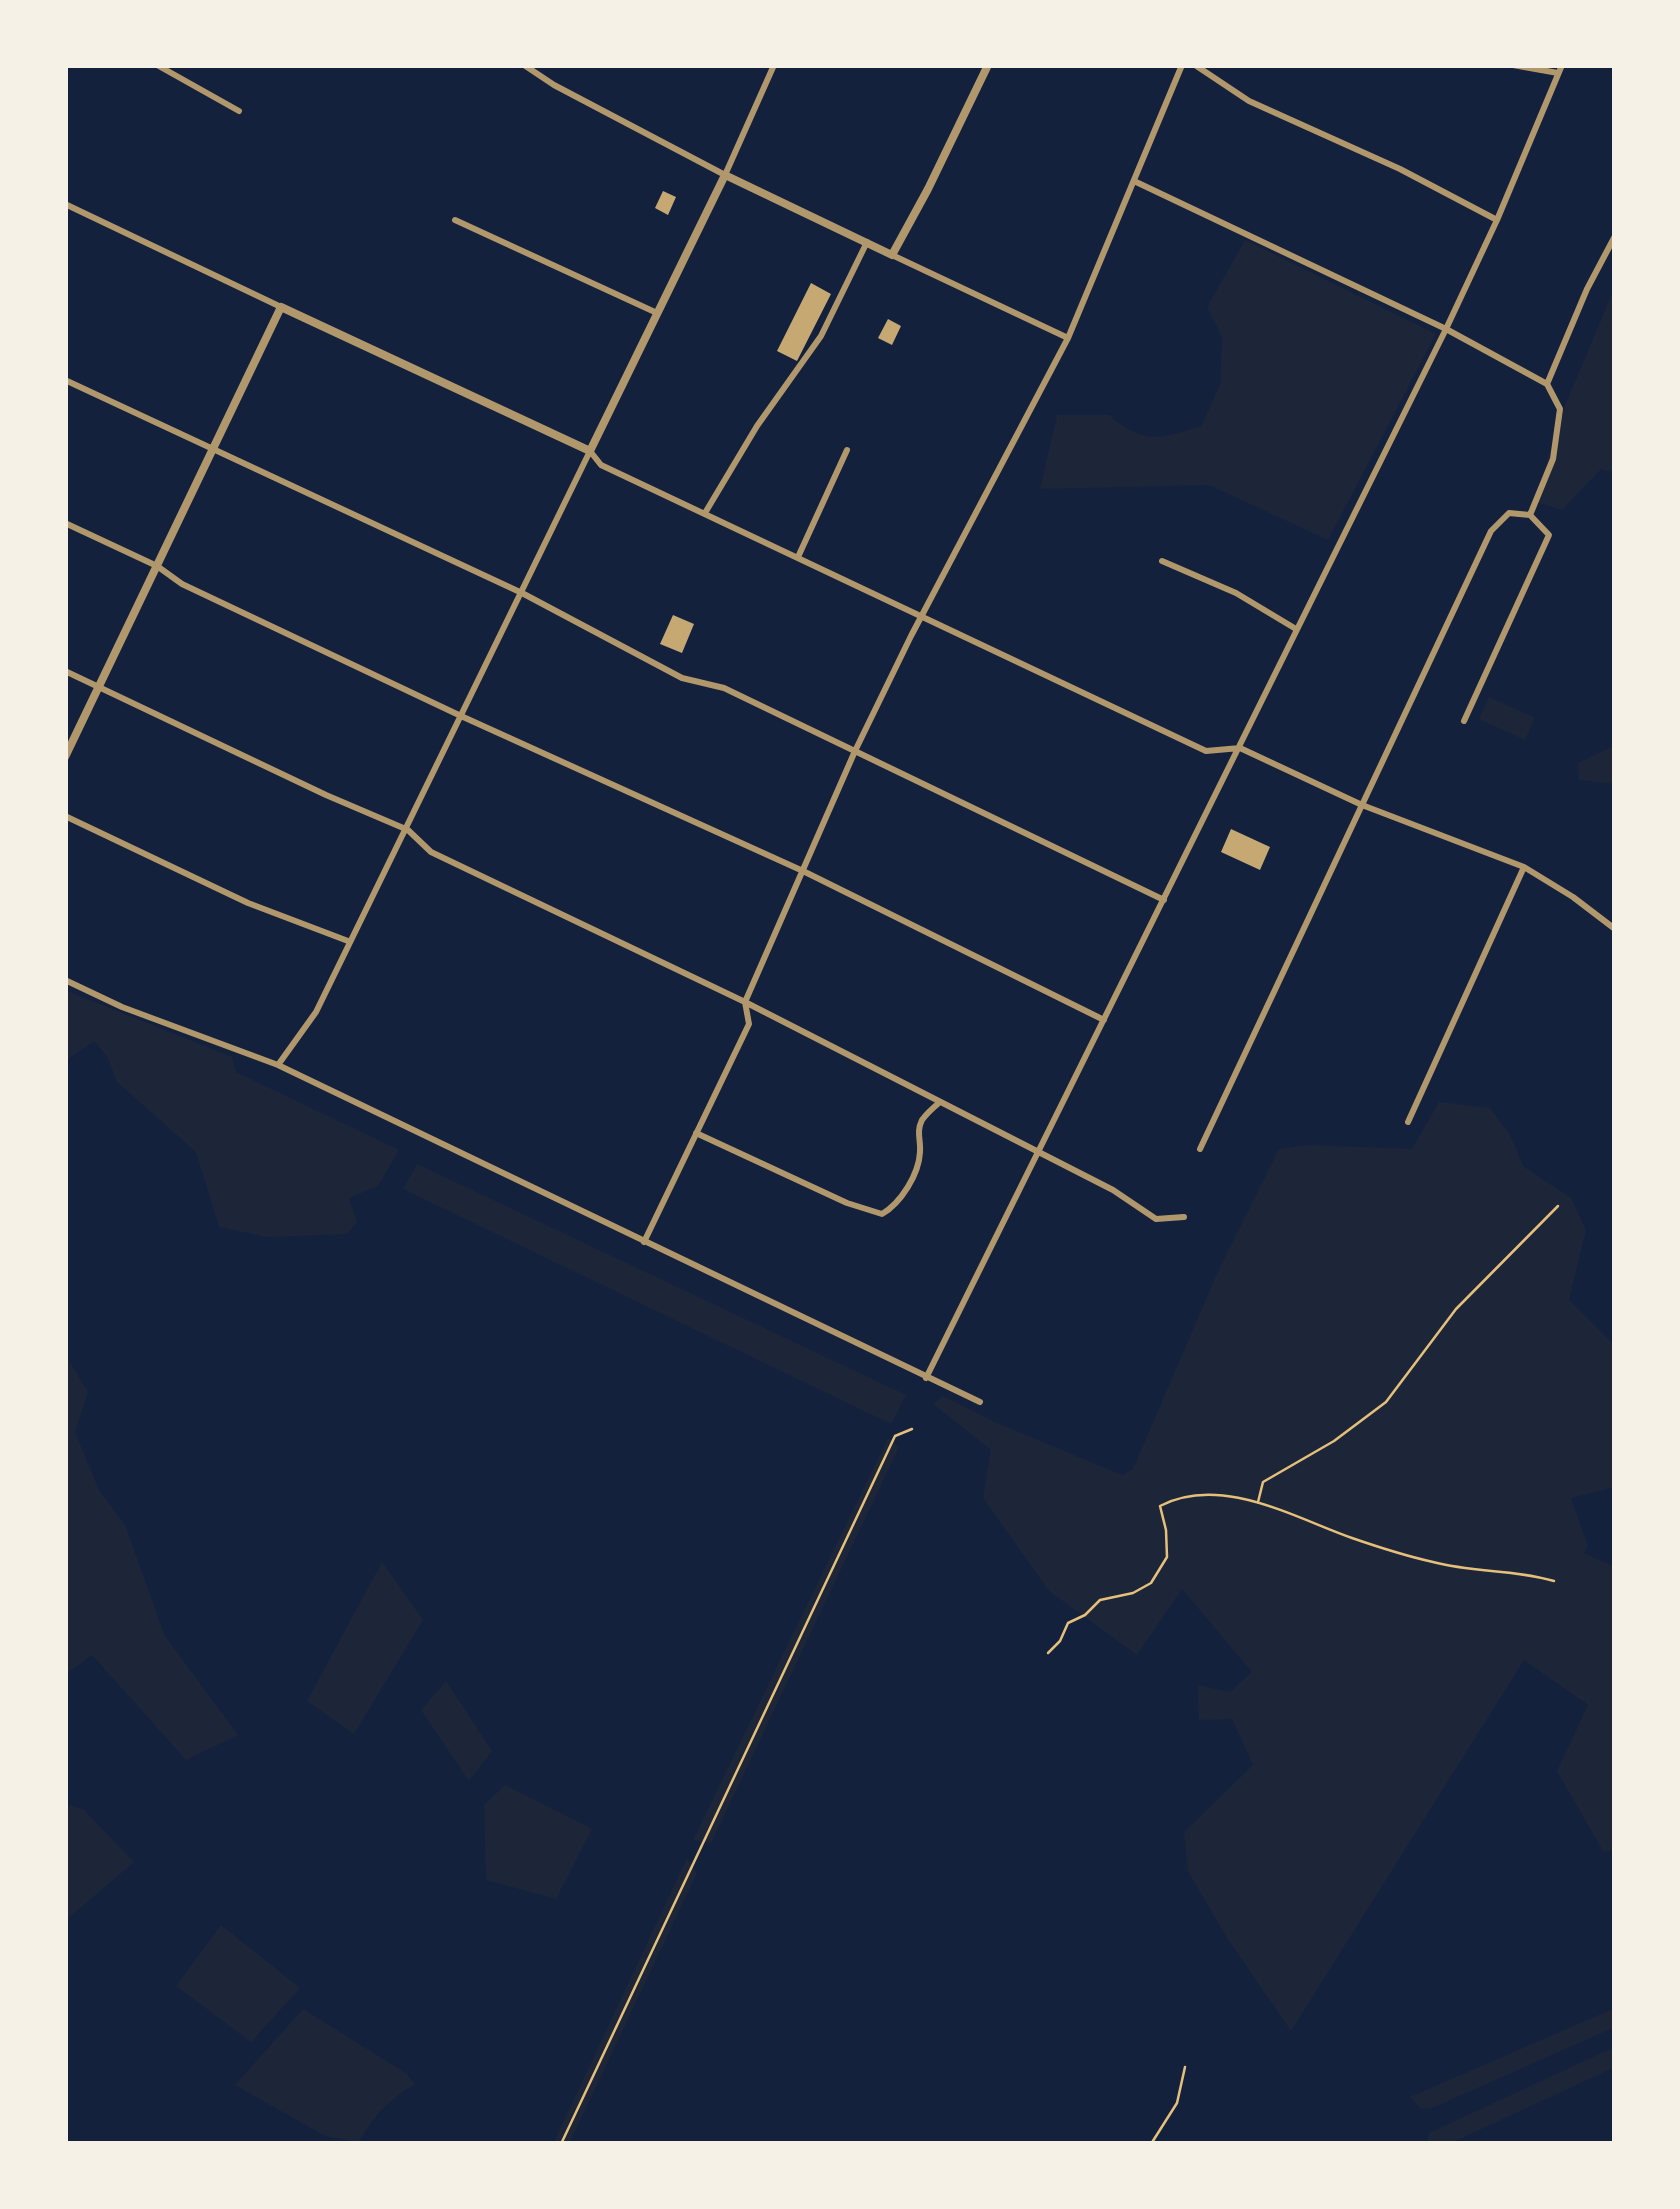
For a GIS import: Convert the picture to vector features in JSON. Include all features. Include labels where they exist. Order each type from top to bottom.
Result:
[{"type":"street","points":[[157,65],[239,111]]},
{"type":"street","points":[[524,65],[554,85],[724,174],[1068,338]]},
{"type":"street","points":[[278,1065],[316,1012],[348,941],[408,830],[774,65]]},
{"type":"street","points":[[892,256],[988,65]]},
{"type":"street","points":[[644,1242],[749,1024],[745,1002],[855,751],[922,614],[1068,338],[1182,65]]},
{"type":"street","points":[[1195,65],[1249,101],[1400,169],[1497,220]]},
{"type":"street","points":[[926,1378],[1240,748],[1497,220],[1560,69],[1513,65]]},
{"type":"street","points":[[1134,181],[1446,329],[1547,384],[1560,409],[1553,460],[1530,516]]},
{"type":"street","points":[[65,204],[590,451],[601,464],[1206,750],[1240,748],[1362,805],[1524,867],[1615,929]]},
{"type":"street","points":[[455,220],[657,313]]},
{"type":"street","points":[[1547,384],[1615,236]]},
{"type":"street","points":[[705,513],[757,426],[820,336],[867,242]]},
{"type":"street","points":[[65,758],[280,306]]},
{"type":"street","points":[[65,380],[522,594],[682,678],[724,688],[1164,900]]},
{"type":"street","points":[[798,557],[847,450]]},
{"type":"street","points":[[1200,1148],[1491,531],[1509,513],[1530,516],[1549,535],[1464,722]]},
{"type":"street","points":[[65,523],[156,566],[182,584],[803,871],[1104,1020]]},
{"type":"street","points":[[1162,561],[1236,592],[1296,629]]},
{"type":"street","points":[[65,671],[408,830],[432,852],[745,1002],[1137,1204],[1156,1219],[1184,1218]]},
{"type":"street","points":[[65,816],[248,903],[348,941]]},
{"type":"street","points":[[1408,1122],[1524,867]]},
{"type":"street","points":[[65,980],[122,1007],[278,1065],[980,1402]]},
{"type":"street","points":[[696,1133],[846,1203],[882,1214],[893,1208],[917,1167],[917,1134],[922,1120],[940,1102]]},
{"type":"path","points":[[1258,1504],[1263,1482],[1334,1441],[1386,1402],[1456,1308],[1558,1206]]},
{"type":"path","points":[[561,2144],[895,1436],[912,1429]]},
{"type":"path","points":[[1048,1653],[1068,1623],[1086,1615],[1100,1600],[1133,1594],[1152,1583],[1167,1557],[1160,1506],[1177,1499],[1222,1496],[1258,1504],[1430,1562],[1476,1572],[1511,1570],[1554,1581]]},
{"type":"path","points":[[1152,2144],[1177,2103],[1185,2068]]},
{"type":"shaded area","points":[[1245,240],[1436,334],[1328,540],[1209,485],[1040,489],[1057,415],[1109,415],[1132,431],[1152,437],[1201,426],[1220,385],[1222,337],[1207,307]]},
{"type":"shaded area","points":[[1615,287],[1615,473],[1601,469],[1562,510],[1534,501],[1566,403]]},
{"type":"shaded area","points":[[1489,697],[1535,718],[1525,740],[1479,719]]},
{"type":"shaded area","points":[[1615,745],[1615,784],[1579,780],[1578,763]]},
{"type":"shaded area","points":[[65,990],[232,1057],[236,1072],[399,1150],[378,1186],[349,1198],[357,1222],[347,1234],[268,1237],[219,1227],[196,1152],[117,1082],[107,1056],[94,1041],[65,1061]]},
{"type":"shaded area","points":[[1439,1102],[1490,1108],[1510,1135],[1524,1167],[1571,1198],[1586,1230],[1569,1300],[1615,1346],[1615,1484],[1571,1498],[1588,1546],[1584,1553],[1615,1567],[1615,1851],[1603,1851],[1557,1771],[1588,1705],[1524,1660],[1291,2031],[1227,1938],[1188,1871],[1184,1832],[1253,1765],[1232,1719],[1199,1720],[1198,1685],[1230,1692],[1252,1672],[1182,1589],[1137,1655],[1049,1591],[983,1498],[991,1450],[933,1404],[943,1396],[1122,1475],[1133,1469],[1220,1267],[1279,1149],[1307,1145],[1412,1149]]},
{"type":"shaded area","points":[[417,1164],[906,1395],[891,1424],[403,1189]]},
{"type":"shaded area","points":[[65,1354],[88,1392],[75,1432],[99,1490],[125,1525],[165,1636],[238,1735],[186,1760],[92,1655],[65,1675]]},
{"type":"shaded area","points":[[888,1438],[899,1447],[711,1843],[693,1840]]},
{"type":"shaded area","points":[[382,1562],[423,1620],[354,1734],[307,1701]]},
{"type":"shaded area","points":[[446,1681],[492,1751],[469,1781],[421,1710]]},
{"type":"shaded area","points":[[505,1785],[592,1829],[556,1899],[486,1880],[484,1805]]},
{"type":"shaded area","points":[[65,1804],[83,1809],[134,1862],[65,1921]]},
{"type":"shaded area","points":[[687,1858],[697,1873],[569,2144],[553,2144]]},
{"type":"shaded area","points":[[221,1925],[300,1988],[251,2042],[176,1986]]},
{"type":"shaded area","points":[[1615,2008],[1615,2027],[1432,2108],[1421,2109],[1410,2097]]},
{"type":"shaded area","points":[[303,2009],[407,2074],[415,2084],[383,2109],[359,2142],[325,2136],[235,2085]]},
{"type":"shaded area","points":[[1610,2049],[1615,2054],[1615,2067],[1449,2144],[1427,2144],[1429,2133]]},
{"type":"building","points":[[663,191],[676,197],[668,215],[655,208]]},
{"type":"building","points":[[811,283],[831,294],[797,361],[777,351]]},
{"type":"building","points":[[888,319],[901,326],[892,345],[878,338]]},
{"type":"building","points":[[673,615],[694,624],[682,653],[660,644]]},
{"type":"building","points":[[1231,829],[1270,847],[1260,870],[1221,852]]}]
